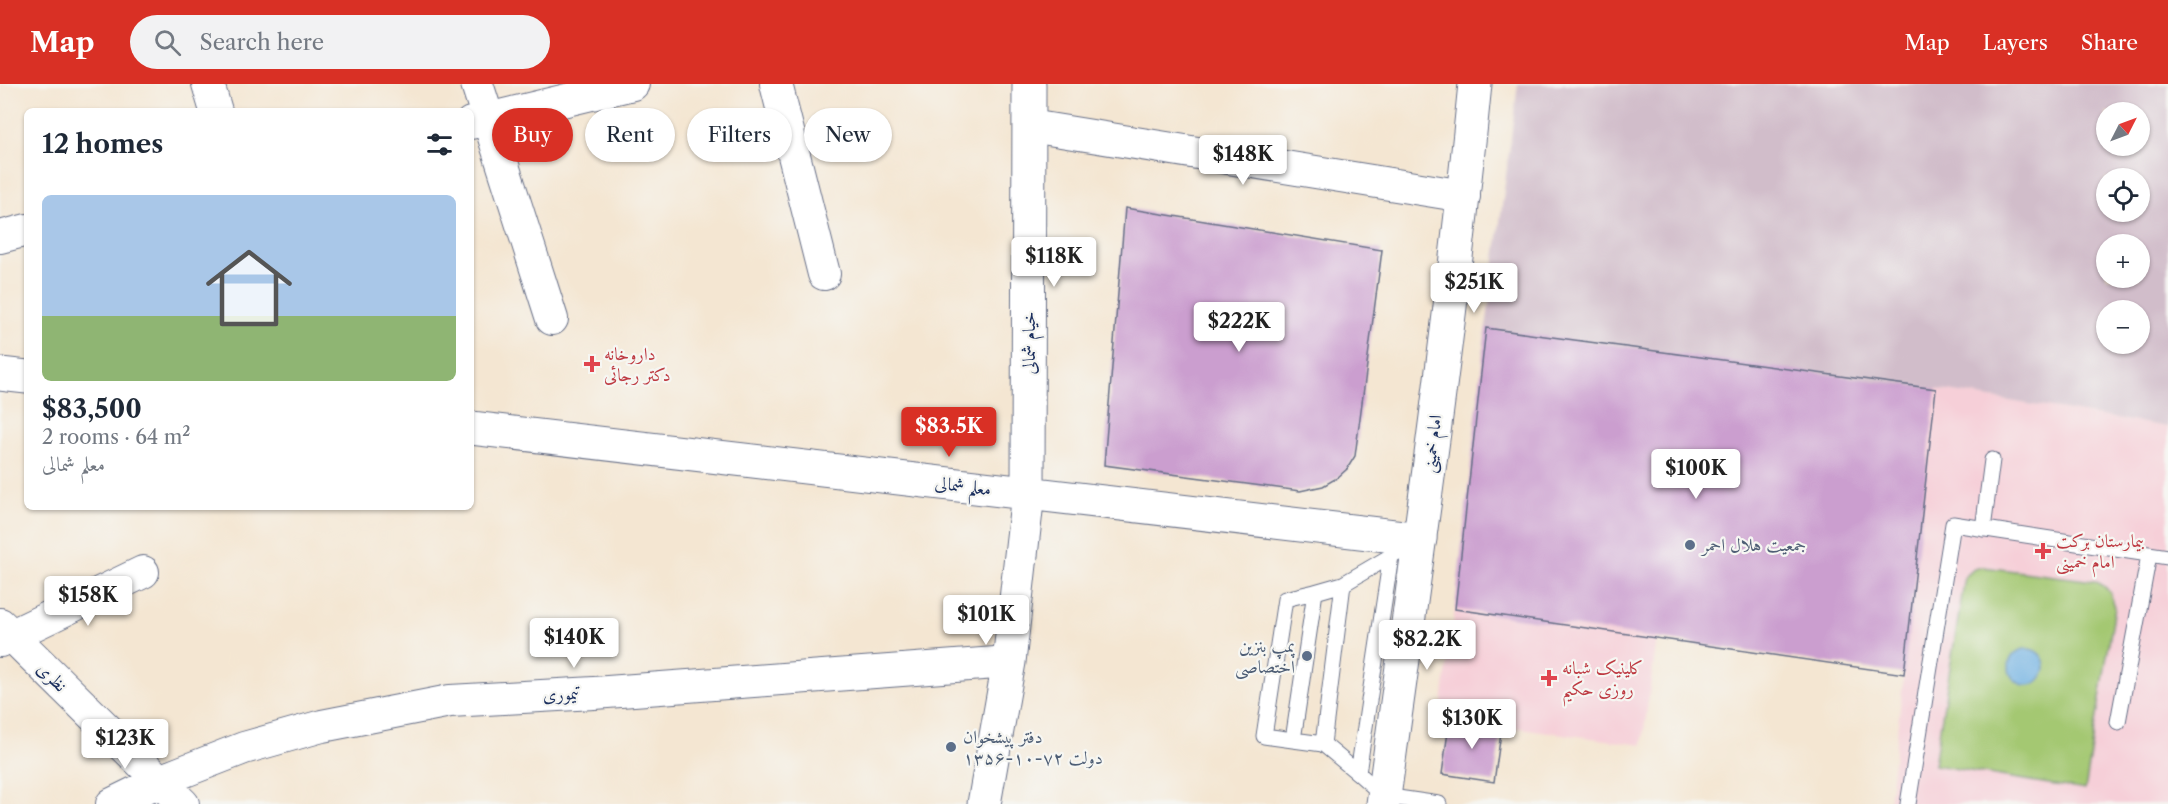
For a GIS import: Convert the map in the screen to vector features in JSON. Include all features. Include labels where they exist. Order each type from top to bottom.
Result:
[{"type":"street","points":[[208,84],[215,108]]},
{"type":"street","points":[[477,84],[479,121],[552,319]]},
{"type":"street","points":[[479,121],[633,84]]},
{"type":"street","points":[[776,84],[824,274]]},
{"type":"street","name":"خیام شمالی","points":[[984,804],[1010,662],[1028,493],[1029,84]]},
{"type":"street","name":"امام خمینی","points":[[1383,800],[1420,539],[1464,196],[1475,84]]},
{"type":"street","points":[[1030,126],[1464,196]]},
{"type":"street","points":[[0,237],[24,231]]},
{"type":"street","points":[[0,374],[24,377]]},
{"type":"street","name":"معلم شمالی","points":[[474,428],[1420,539]]},
{"type":"street","points":[[4,634],[143,572]]},
{"type":"street","name":"نظری","points":[[4,634],[183,804]]},
{"type":"street","name":"تیموری","points":[[111,804],[159,781],[244,748],[322,726],[450,700],[594,693],[1010,662]]},
{"type":"lane","points":[[1983,529],[1992,460]]},
{"type":"lane","points":[[1908,804],[1953,524],[2168,557]]},
{"type":"lane","points":[[1420,539],[1343,584],[1285,599],[1264,736],[1323,744],[1358,773],[1383,800],[1438,804]]},
{"type":"lane","points":[[2118,722],[2149,555]]},
{"type":"lane","points":[[1358,773],[1391,556]]},
{"type":"lane","points":[[1323,744],[1343,584]]},
{"type":"lane","points":[[1293,740],[1315,591]]},
{"type":"shaded area","points":[[1518,84],[2168,84],[2168,427],[1936,389],[1486,328]]},
{"type":"shaded area","name":"بیمارستان برکت امام خمینی","points":[[1936,389],[2168,427],[2168,804],[1889,804]]},
{"type":"shaded area","name":"کلینیک شبانه روزی حکیم","points":[[1455,609],[1657,638],[1642,745],[1440,717]]},
{"type":"green space","points":[[1983,567],[2094,581],[2103,585],[2110,594],[2115,607],[2085,790],[1934,765],[1965,577],[1974,569]]},
{"type":"water","points":[[2027,649],[2040,654],[2045,667],[2040,680],[2027,685],[2014,680],[2009,667],[2014,654]]},
{"type":"building","points":[[1125,208],[1382,250],[1355,456],[1347,469],[1337,478],[1323,486],[1300,491],[1104,465]]},
{"type":"building","name":"جمعیت هلال احمر","points":[[1486,328],[1936,389],[1904,674],[1455,609]]},
{"type":"building","points":[[1450,718],[1502,726],[1494,782],[1442,774]]},
{"type":"place","name":"داروخانه دکتر رجائی","points":[[592,364]]},
{"type":"place","name":"جمعیت هلال احمر","points":[[1690,545]]},
{"type":"place","name":"بیمارستان برکت امام خمینی","points":[[2043,551]]},
{"type":"place","name":"پمپ بنزین اختصاصی","points":[[1307,656]]},
{"type":"place","name":"کلینیک شبانه روزی حکیم","points":[[1549,678]]},
{"type":"place","name":"دفتر پیشخوان دولت ۷۲-۱۰-۱۳۵۶","points":[[951,747]]}]
